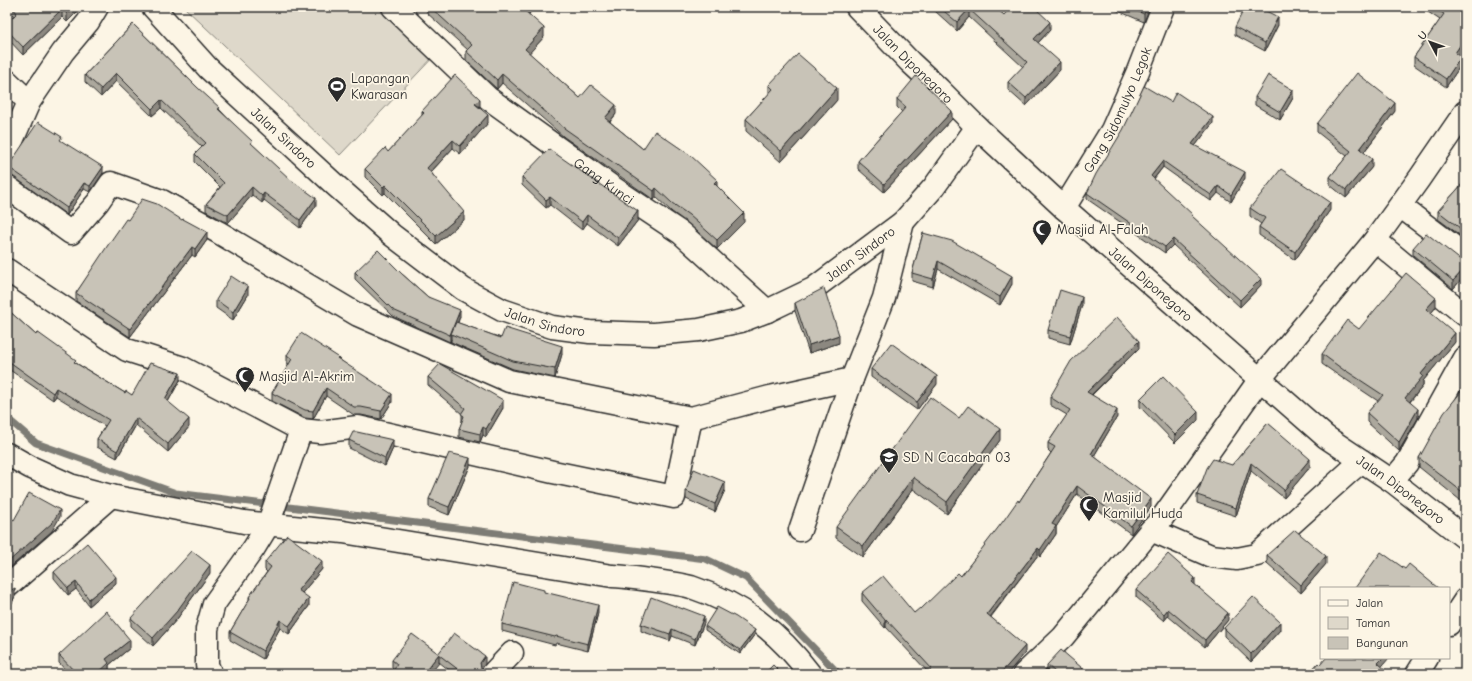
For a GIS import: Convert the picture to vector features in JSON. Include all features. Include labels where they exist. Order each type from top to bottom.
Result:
[{"type":"street","points":[[7,152],[28,102],[63,52],[88,22],[97,7]]},
{"type":"street","name":"Jalan Sindoro","points":[[153,7],[208,68],[334,184],[409,248],[462,289],[502,310],[552,327],[590,332],[654,334],[699,330],[741,321],[767,311],[813,289],[903,222],[934,187],[976,127]]},
{"type":"street","name":"Gang Kunci","points":[[393,7],[488,98],[615,190],[681,233],[767,311]]},
{"type":"street","name":"Jalan Diponegoro","points":[[857,7],[976,127],[1064,208],[1326,437],[1392,481],[1464,535]]},
{"type":"street","name":"Gang Sidomulyo Legok","points":[[1064,208],[1112,130],[1138,71],[1163,7]]},
{"type":"street","points":[[7,81],[28,102]]},
{"type":"street","points":[[1024,674],[1063,637],[1160,521],[1260,379],[1375,240],[1465,112]]},
{"type":"street","points":[[7,187],[71,233],[98,202],[111,183],[162,201],[218,232],[358,315],[509,381],[691,418],[770,397],[852,379]]},
{"type":"street","points":[[1400,206],[1465,255]]},
{"type":"street","points":[[800,530],[852,379],[884,298],[903,222]]},
{"type":"street","points":[[1375,240],[1465,315]]},
{"type":"street","points":[[7,270],[127,350],[183,368],[301,430],[320,432],[358,427],[545,470],[674,497],[691,418]]},
{"type":"street","points":[[1392,481],[1407,463],[1465,358]]},
{"type":"street","points":[[211,674],[207,665],[207,629],[214,604],[254,548],[272,513],[301,430]]},
{"type":"street","points":[[7,454],[30,467],[70,485],[111,496],[244,522],[272,513],[344,532],[605,575],[641,578],[690,587],[722,600],[754,617],[777,636],[799,659],[810,674]]},
{"type":"street","points":[[1151,530],[1212,556],[1237,559],[1257,555],[1362,461]]},
{"type":"street","points":[[7,587],[111,496]]},
{"type":"street","points":[[1450,622],[1465,600]]},
{"type":"street","points":[[492,674],[512,653]]},
{"type":"street","points":[[1417,674],[1426,659]]},
{"type":"green space","name":"Lapangan Kwarasan","points":[[184,7],[392,7],[439,51],[340,155]]},
{"type":"building","points":[[12,7],[74,7],[67,14],[62,9],[23,47],[7,30],[7,23],[17,13]]},
{"type":"building","points":[[430,7],[527,7],[524,10],[544,28],[525,49],[580,98],[591,85],[616,105],[605,118],[643,149],[655,131],[690,155],[717,180],[714,183],[744,213],[717,240],[656,188],[654,191],[564,128],[502,74],[497,80],[466,51],[472,45]]},
{"type":"building","points":[[939,7],[995,7],[1004,15],[1011,7],[1034,7],[1050,22],[1034,39],[1060,62],[1026,98],[1008,82],[1027,62],[969,9],[957,22]]},
{"type":"building","points":[[1127,7],[1147,7],[1144,14]]},
{"type":"building","points":[[1245,7],[1258,7],[1278,17],[1265,43],[1235,27]]},
{"type":"building","points":[[1433,7],[1465,7],[1465,38],[1455,53],[1461,57],[1446,79],[1414,57],[1444,14]]},
{"type":"building","points":[[133,24],[220,108],[218,109],[252,141],[251,143],[291,180],[316,198],[300,220],[264,193],[262,196],[252,187],[228,215],[206,204],[224,183],[195,154],[206,143],[161,100],[152,109],[116,73],[101,89],[85,75]]},
{"type":"building","points":[[798,54],[837,88],[781,151],[746,119],[773,89],[769,85]]},
{"type":"building","points":[[1357,73],[1395,103],[1360,149],[1372,159],[1346,190],[1330,177],[1351,151],[1317,124]]},
{"type":"building","points":[[455,75],[480,99],[475,104],[488,115],[460,146],[453,140],[427,168],[464,212],[436,236],[385,185],[383,187],[365,169],[385,148],[388,152],[424,113],[422,111]]},
{"type":"building","points":[[1268,75],[1293,90],[1280,112],[1255,97]]},
{"type":"building","points":[[916,76],[952,111],[884,184],[858,161],[906,107],[897,99]]},
{"type":"building","points":[[1144,86],[1171,102],[1176,92],[1213,117],[1192,144],[1245,172],[1231,195],[1218,186],[1211,195],[1163,161],[1151,176],[1261,279],[1240,300],[1173,239],[1165,247],[1087,193],[1096,174],[1123,130]]},
{"type":"building","points":[[38,122],[62,137],[60,140],[103,167],[90,186],[84,183],[67,208],[14,171],[7,168]]},
{"type":"building","points":[[549,149],[638,211],[618,238],[587,215],[582,222],[550,197],[546,200],[522,177]]},
{"type":"building","points":[[1281,169],[1330,202],[1295,252],[1259,227],[1265,218],[1250,208]]},
{"type":"building","points":[[1465,181],[1465,232],[1438,211]]},
{"type":"building","points":[[142,199],[157,204],[182,220],[183,219],[207,232],[195,249],[192,247],[130,329],[76,293],[126,219],[128,220]]},
{"type":"building","points":[[923,233],[952,241],[1012,276],[1000,297],[938,261],[933,279],[912,273]]},
{"type":"building","points":[[1426,233],[1458,258],[1463,260],[1465,259],[1465,268],[1453,281],[1413,248]]},
{"type":"building","points":[[378,250],[428,297],[460,310],[450,335],[393,310],[355,272]]},
{"type":"building","points":[[1406,273],[1436,298],[1426,309],[1455,333],[1421,374],[1423,376],[1405,398],[1418,409],[1399,442],[1367,413],[1383,395],[1345,371],[1322,354],[1347,320],[1359,329]]},
{"type":"building","points":[[231,276],[248,287],[233,312],[216,300]]},
{"type":"building","points":[[824,288],[839,335],[809,345],[795,303]]},
{"type":"building","points":[[1060,290],[1082,297],[1070,336],[1048,330]]},
{"type":"building","points":[[7,309],[36,335],[37,332],[76,360],[74,362],[125,393],[126,391],[132,395],[150,363],[180,373],[165,399],[189,419],[168,444],[136,418],[117,451],[97,439],[109,420],[56,388],[53,393],[7,360]]},
{"type":"building","points":[[1117,317],[1139,341],[1087,392],[1117,410],[1091,454],[1151,499],[1131,526],[1077,486],[1052,524],[1056,526],[1040,550],[1038,548],[987,614],[1025,646],[1000,674],[926,674],[932,669],[886,619],[885,620],[862,593],[883,576],[914,613],[920,608],[921,609],[958,573],[961,576],[1018,500],[1019,502],[1055,447],[1048,443],[1070,410],[1050,397],[1071,361]]},
{"type":"building","points":[[456,322],[501,338],[505,328],[562,346],[555,369],[513,361],[451,334]]},
{"type":"building","points":[[301,333],[392,394],[381,411],[354,407],[326,388],[313,411],[305,410],[272,393],[292,359],[287,355]]},
{"type":"building","points":[[891,343],[937,376],[917,402],[871,369]]},
{"type":"building","points":[[440,364],[503,400],[486,429],[483,427],[480,434],[459,429],[464,416],[461,414],[465,408],[428,377]]},
{"type":"building","points":[[1163,376],[1198,412],[1175,435],[1140,399]]},
{"type":"building","points":[[1465,387],[1465,494],[1419,458],[1444,413]]},
{"type":"building","points":[[930,397],[959,418],[968,406],[1000,429],[947,502],[913,477],[863,546],[836,527]]},
{"type":"building","points":[[1268,423],[1310,459],[1284,490],[1251,463],[1236,508],[1197,495],[1207,468],[1213,459],[1232,465]]},
{"type":"building","points":[[353,432],[393,440],[385,458],[349,440]]},
{"type":"building","points":[[449,453],[470,458],[449,507],[429,499]]},
{"type":"building","points":[[694,469],[725,482],[715,504],[686,491]]},
{"type":"building","points":[[29,493],[60,510],[52,523],[7,563],[7,515],[14,520]]},
{"type":"building","points":[[1295,530],[1326,556],[1301,585],[1267,555]]},
{"type":"building","points":[[287,535],[322,561],[298,590],[309,598],[289,626],[280,620],[263,651],[230,632],[250,598],[249,597],[271,567],[265,562]]},
{"type":"building","points":[[87,543],[116,577],[89,599],[76,582],[68,588],[54,572]]},
{"type":"building","points":[[192,551],[210,565],[177,611],[153,638],[131,618]]},
{"type":"building","points":[[1381,552],[1405,569],[1409,564],[1437,587],[1356,587]]},
{"type":"building","points":[[1168,554],[1195,578],[1192,582],[1228,613],[1205,640],[1168,609],[1164,614],[1136,590]]},
{"type":"building","points":[[513,582],[544,590],[544,592],[598,605],[588,644],[502,624]]},
{"type":"building","points":[[15,588],[12,594],[9,591]]},
{"type":"building","points":[[651,597],[704,616],[695,639],[672,629],[670,634],[641,624]]},
{"type":"building","points":[[1253,597],[1280,622],[1251,654],[1224,628]]},
{"type":"building","points":[[717,607],[736,617],[755,630],[740,650],[705,626]]},
{"type":"building","points":[[106,611],[130,640],[106,659],[109,663],[97,674],[77,674],[59,655]]},
{"type":"building","points":[[454,633],[485,656],[480,663],[482,672],[480,674],[464,674],[438,654]]},
{"type":"building","points":[[412,634],[439,654],[423,674],[392,674],[397,664],[392,660]]},
{"type":"building","points":[[1061,650],[1089,674],[1053,674],[1055,672],[1047,665]]},
{"type":"building","points":[[1325,659],[1382,659],[1378,663],[1389,673],[1308,674],[1318,663],[1320,665]]},
{"type":"building","points":[[773,665],[782,674],[764,674]]},
{"type":"waterway","points":[[7,418],[36,443],[176,493],[706,559],[746,578],[839,674]]},
{"type":"place","name":"Lapangan Kwarasan","points":[[337,103]]},
{"type":"place","name":"Masjid Al-Falah","points":[[1042,246]]},
{"type":"place","name":"Masjid Al-Akrim","points":[[245,393]]},
{"type":"place","name":"SD N Cacaban 03","points":[[889,474]]},
{"type":"place","name":"Masjid Kamilul Huda","points":[[1089,522]]}]
